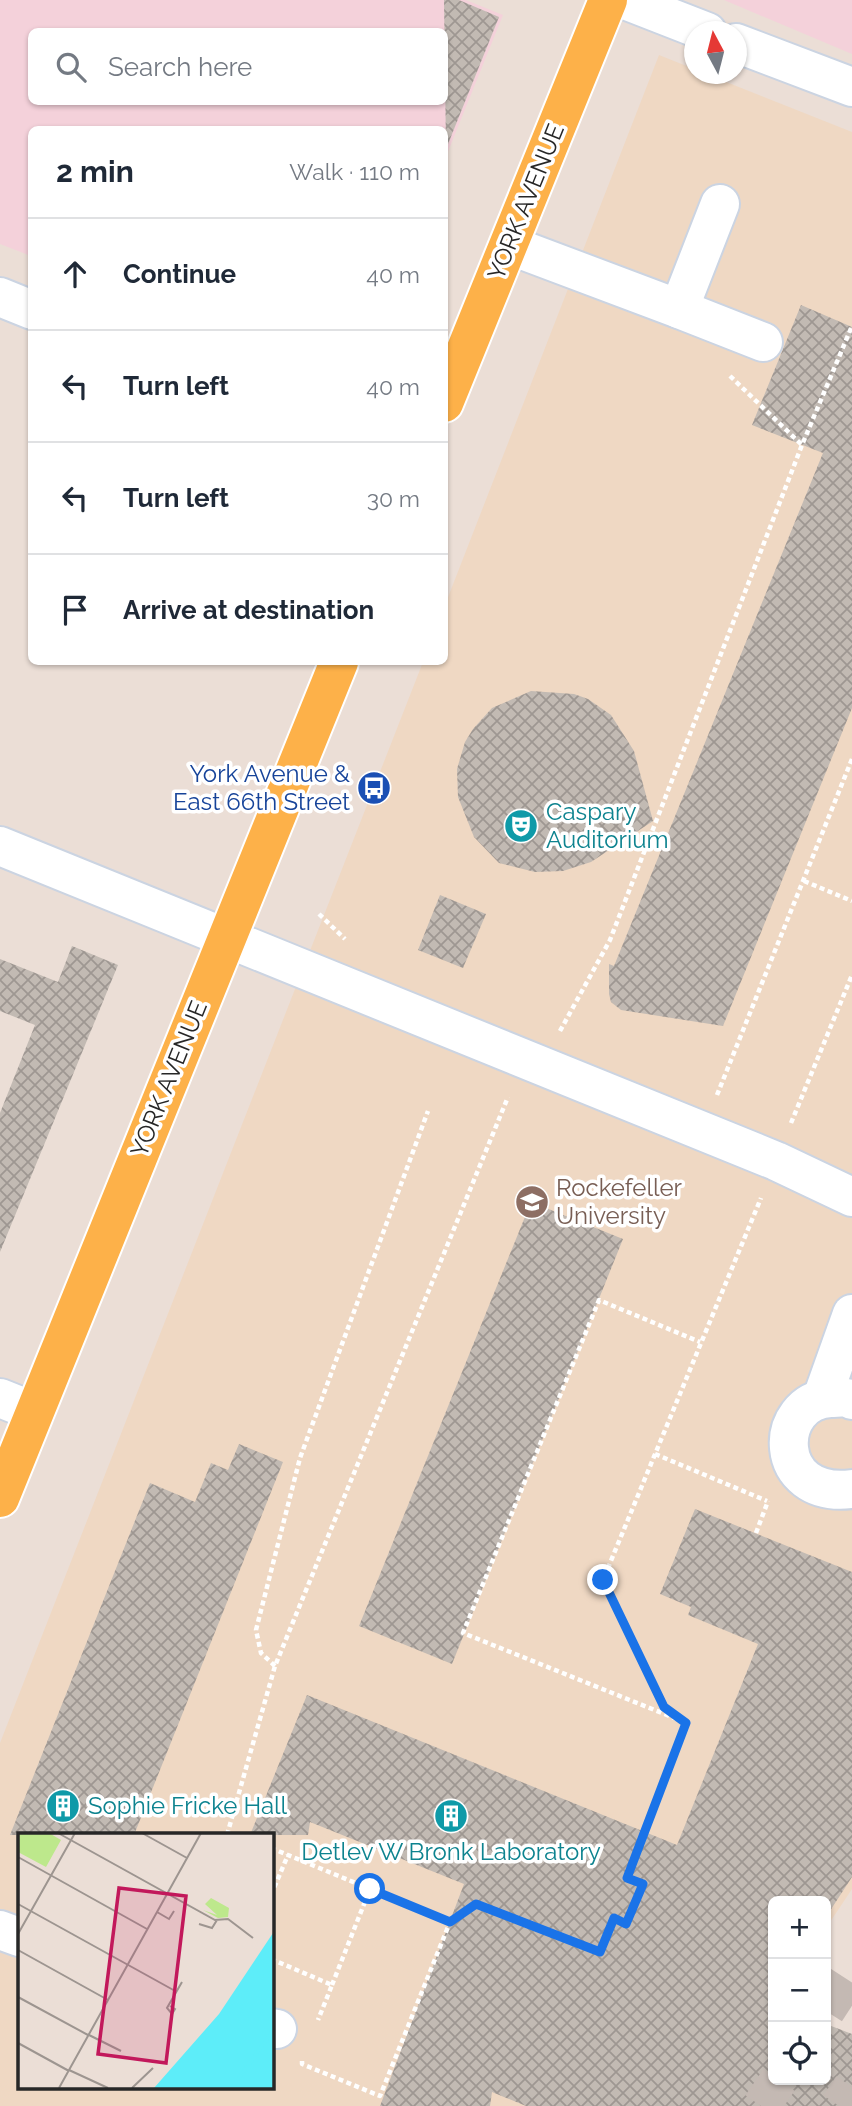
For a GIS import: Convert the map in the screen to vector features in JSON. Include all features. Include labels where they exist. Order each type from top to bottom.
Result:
[{"type":"main road","name":"YORK AVENUE","points":[[448,393],[608,0]]},
{"type":"main road","name":"YORK AVENUE","points":[[0,1498],[17,1405],[227,938],[338,665]]},
{"type":"street","points":[[625,0],[684,23]]},
{"type":"street","points":[[747,47],[852,87]]},
{"type":"street","points":[[679,309],[720,204]]},
{"type":"street","points":[[509,245],[763,342]]},
{"type":"street","points":[[0,297],[28,308]]},
{"type":"street","points":[[0,846],[763,1156],[852,1197]]},
{"type":"street","points":[[852,1314],[837,1399],[804,1408],[792,1425],[788,1446],[793,1466],[809,1484],[831,1492],[852,1489]]},
{"type":"street","points":[[0,1930],[18,1937]]},
{"type":"path","points":[[555,1041],[610,940],[802,445],[852,327]]},
{"type":"path","points":[[712,1108],[852,759]]},
{"type":"path","points":[[803,881],[852,901]]},
{"type":"path","points":[[790,1126],[852,975]]},
{"type":"path","points":[[228,1833],[275,1666],[513,1084]]},
{"type":"path","points":[[275,1666],[261,1653],[256,1630],[300,1458],[428,1111]]},
{"type":"path","points":[[686,1723],[664,1707],[603,1580],[766,1186]]},
{"type":"path","points":[[686,1723],[463,1633],[599,1300],[700,1342]]},
{"type":"path","points":[[655,1454],[768,1501]]},
{"type":"path","points":[[306,2052],[302,2064],[380,2096],[450,1922],[476,1904],[600,1952],[614,1918],[626,1924],[643,1884],[627,1878],[686,1723]]},
{"type":"path","points":[[273,1849],[450,1922]]},
{"type":"path","points":[[273,1890],[288,1855]]},
{"type":"path","points":[[314,2030],[370,1889]]},
{"type":"path","points":[[273,1960],[332,1984]]},
{"type":"shaded area","points":[[0,0],[466,0],[503,15],[448,152],[448,126],[28,126],[28,255],[0,244]]},
{"type":"shaded area","points":[[724,0],[852,0],[852,54]]},
{"type":"shaded area","name":"Rockefeller University","points":[[659,55],[684,65],[684,84],[731,84],[852,132],[852,1889],[831,1920],[831,1896],[768,1896],[768,2016],[708,2106],[0,2106],[0,1743],[422,665],[448,665],[448,597]]},
{"type":"building","points":[[444,0],[459,0],[499,17],[448,144],[445,105],[448,105],[448,28],[444,28]]},
{"type":"building","points":[[801,305],[852,327],[852,708],[723,1026],[621,1010],[611,1002],[609,964],[614,966],[823,453],[752,425]]},
{"type":"building","points":[[531,691],[574,694],[588,699],[611,715],[634,751],[653,821],[591,862],[563,871],[535,872],[499,863],[474,837],[458,797],[457,769],[465,742],[473,729],[492,708]]},
{"type":"building","points":[[440,895],[486,914],[463,968],[418,950]]},
{"type":"building","points":[[72,946],[118,965],[0,1252],[0,1113],[35,1025],[0,1011],[0,959],[58,982]]},
{"type":"building","points":[[531,1202],[623,1239],[452,1664],[359,1626]]},
{"type":"building","points":[[239,1444],[283,1462],[135,1833],[10,1835],[150,1483],[195,1502],[211,1463],[228,1470]]},
{"type":"building","points":[[695,1509],[852,1572],[852,1877],[831,1909],[831,1896],[768,1896],[768,2085],[831,2085],[831,2026],[852,2034],[852,2106],[526,2106],[492,2092],[490,2106],[380,2106],[464,1884],[310,1822],[308,1835],[251,1833],[307,1695],[677,1845],[758,1644],[688,1615],[691,1607],[660,1594]]},
{"type":"tunnel","points":[[831,2003],[852,1971]]},
{"type":"tunnel","points":[[761,2106],[776,2085]]},
{"type":"tunnel","points":[[839,2106],[852,2087]]},
{"type":"place","name":"York Avenue & East 66th Street","points":[[374,788]]},
{"type":"place","name":"Caspary Auditorium","points":[[521,826]]},
{"type":"place","name":"Rockefeller University","points":[[532,1202]]},
{"type":"place","name":"Sophie Fricke Hall","points":[[63,1806]]},
{"type":"place","name":"Detlev W Bronk Laboratory","points":[[451,1816]]},
{"type":"route","points":[[370,1889],[450,1922],[476,1904],[600,1952],[614,1918],[626,1924],[643,1884],[627,1878],[686,1723],[664,1707],[603,1580]]}]
